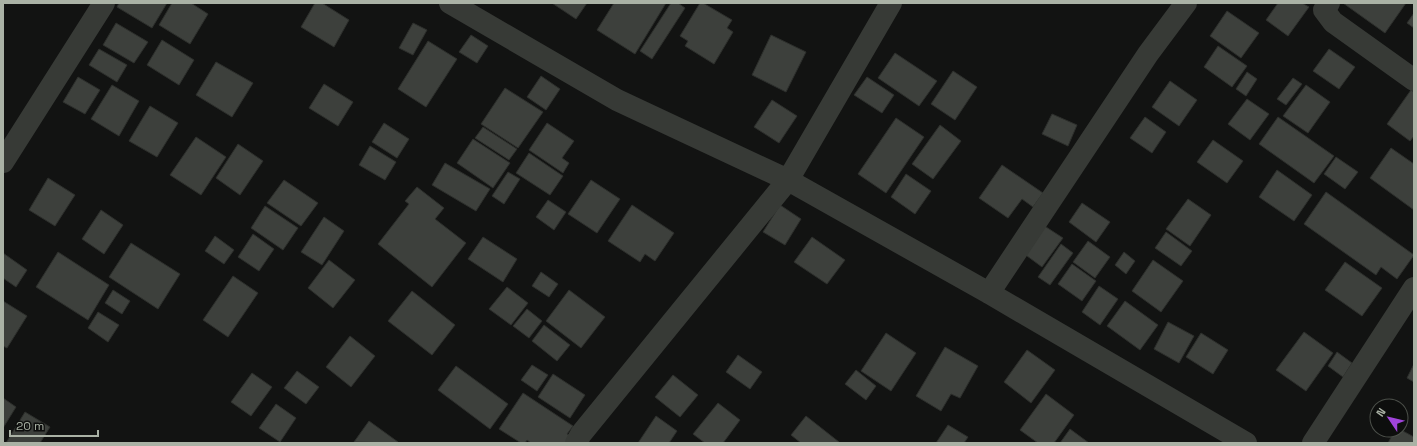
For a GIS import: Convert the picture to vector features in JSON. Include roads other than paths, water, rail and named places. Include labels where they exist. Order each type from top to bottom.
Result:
[{"type":"street","points":[[3,162],[104,3]]},
{"type":"street","points":[[450,3],[617,100],[788,180],[989,293],[1246,443]]},
{"type":"street","points":[[583,440],[788,180],[891,3]]},
{"type":"street","points":[[989,293],[1144,61],[1186,3]]},
{"type":"street","points":[[1328,3],[1324,10],[1333,22],[1414,80]]},
{"type":"street","points":[[1313,443],[1414,288]]}]
